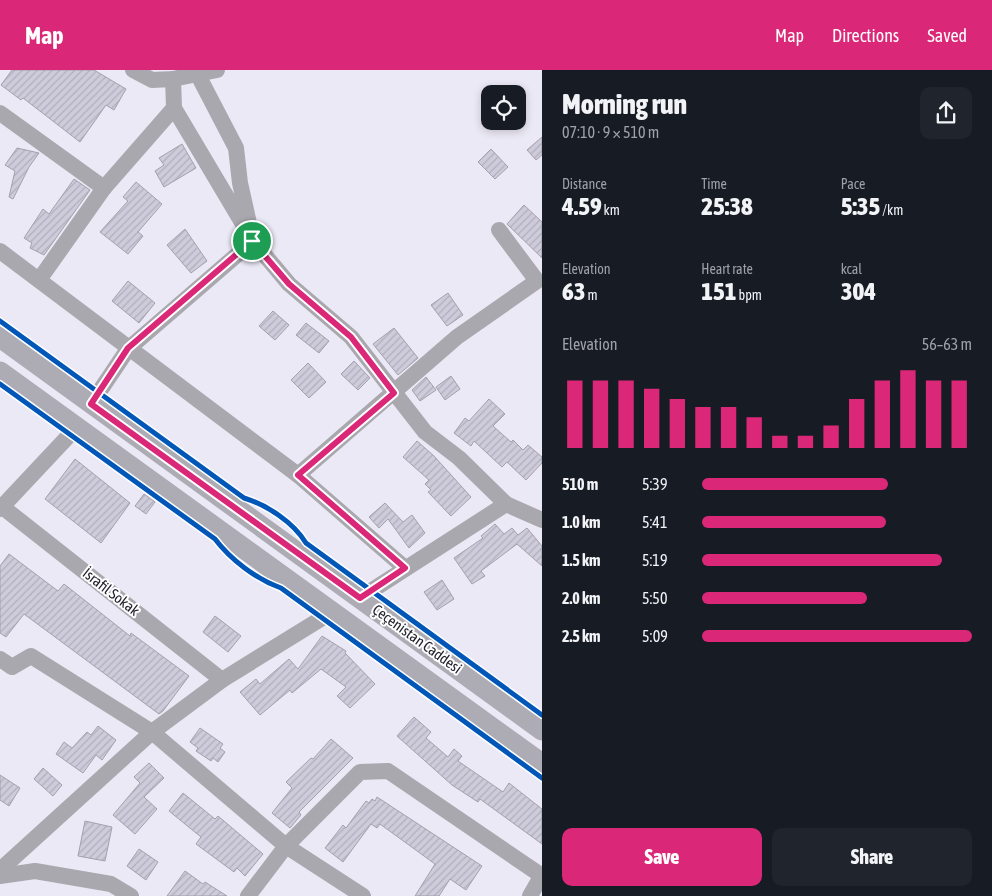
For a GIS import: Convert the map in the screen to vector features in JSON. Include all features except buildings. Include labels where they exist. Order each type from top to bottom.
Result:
[{"type":"main road","name":"Çeçenistan Caddesi","points":[[0,337],[542,730]]},
{"type":"main road","name":"Çeçenistan Caddesi","points":[[0,372],[542,764]]},
{"type":"street","points":[[133,70],[152,80],[173,79],[217,70]]},
{"type":"street","points":[[198,75],[236,148],[240,183],[252,241]]},
{"type":"street","points":[[173,79],[174,108],[252,241],[289,284],[351,337],[425,432],[459,458],[506,504],[542,520]]},
{"type":"street","points":[[38,280],[104,188],[174,108]]},
{"type":"street","points":[[0,113],[104,188]]},
{"type":"street","points":[[298,475],[457,337],[537,281],[499,230]]},
{"type":"street","points":[[91,404],[128,348],[252,241]]},
{"type":"street","points":[[0,251],[298,475],[405,568]]},
{"type":"street","points":[[1,507],[76,428]]},
{"type":"street","points":[[360,598],[506,504]]},
{"type":"street","name":"İsrafil Sokak","points":[[1,507],[222,680]]},
{"type":"street","points":[[0,870],[152,732],[222,680],[332,612]]},
{"type":"street","points":[[0,659],[12,668],[31,656],[152,732],[286,846],[363,896]]},
{"type":"street","points":[[248,896],[286,846],[360,772],[388,771],[542,875],[530,896]]},
{"type":"street","points":[[0,876],[35,870],[112,884],[131,896]]},
{"type":"cycle path","points":[[0,321],[244,498],[262,505],[279,515],[301,535],[306,543],[542,715]]},
{"type":"cycle path","points":[[0,384],[215,539],[245,568],[281,588],[542,778]]},
{"type":"route","points":[[252,241],[289,284],[351,337],[394,393],[298,475],[405,568],[360,598],[91,404],[128,348],[252,241]]}]
